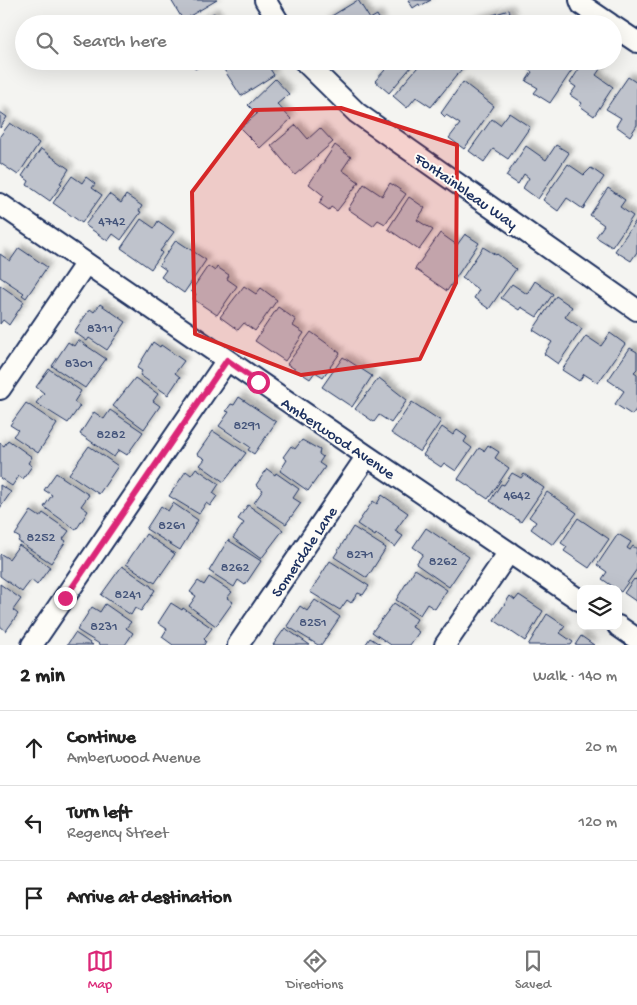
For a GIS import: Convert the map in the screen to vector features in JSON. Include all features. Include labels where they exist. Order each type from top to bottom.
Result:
[{"type":"street","points":[[265,0],[274,15]]},
{"type":"street","points":[[580,0],[582,5],[597,15]]},
{"type":"street","points":[[622,32],[637,42]]},
{"type":"street","name":"Fontainbleau Way","points":[[313,70],[357,113],[637,310]]},
{"type":"street","name":"Amberwood Avenue","points":[[0,204],[577,598]]},
{"type":"street","points":[[0,389],[86,263]]},
{"type":"street","points":[[32,645],[227,360]]},
{"type":"street","name":"Somerdale Lane","points":[[238,645],[367,456]]},
{"type":"street","points":[[445,645],[509,552]]},
{"type":"street","points":[[622,629],[637,639]]},
{"type":"highlighted area","points":[[341,108],[457,145],[456,283],[420,359],[301,375],[195,334],[192,192],[254,110]]},
{"type":"building","points":[[171,0],[217,0],[192,15],[180,15]]},
{"type":"building","points":[[358,0],[367,15],[333,15]]},
{"type":"building","points":[[408,0],[431,0],[413,8]]},
{"type":"building","points":[[509,10],[511,15],[493,15]]},
{"type":"building","points":[[224,70],[271,70],[274,75],[241,96]]},
{"type":"building","points":[[385,70],[409,70],[389,93],[375,81]]},
{"type":"building","points":[[415,70],[461,70],[431,107],[416,97],[407,108],[393,96]]},
{"type":"building","points":[[529,70],[572,70],[550,103],[534,93],[538,88],[526,81],[532,72]]},
{"type":"building","points":[[578,70],[599,70],[596,75],[613,87],[594,116],[580,106],[582,103],[570,95],[576,87],[570,83]]},
{"type":"building","points":[[628,77],[637,83],[637,125],[630,136],[616,126],[621,118],[606,109]]},
{"type":"building","points":[[275,79],[289,94],[277,104],[291,119],[260,148],[240,128],[257,114],[248,105]]},
{"type":"building","points":[[463,82],[494,106],[464,149],[449,138],[460,124],[441,113]]},
{"type":"building","points":[[0,112],[7,117],[0,128]]},
{"type":"building","points":[[509,113],[530,127],[508,159],[493,149],[484,162],[469,151],[492,119],[500,125]]},
{"type":"building","points":[[10,123],[39,143],[18,175],[0,163],[0,136]]},
{"type":"building","points":[[296,125],[308,139],[320,128],[333,142],[295,175],[271,146]]},
{"type":"building","points":[[335,145],[351,157],[342,170],[359,182],[337,211],[331,207],[329,210],[319,203],[324,196],[309,184]]},
{"type":"building","points":[[556,145],[569,153],[538,199],[523,188],[529,178],[524,174],[518,184],[506,176],[526,146],[546,160]]},
{"type":"building","points":[[41,149],[69,169],[60,183],[62,184],[50,201],[27,185],[29,181],[22,176]]},
{"type":"building","points":[[568,164],[584,175],[591,168],[604,177],[583,209],[567,198],[558,211],[543,200]]},
{"type":"building","points":[[72,176],[82,183],[86,177],[95,184],[92,188],[102,195],[82,223],[53,203]]},
{"type":"building","points":[[390,183],[406,194],[385,224],[378,220],[373,226],[348,209],[364,184],[382,196]]},
{"type":"building","points":[[608,188],[625,200],[620,207],[633,216],[612,247],[596,237],[604,225],[590,215]]},
{"type":"building","points":[[109,194],[121,203],[126,195],[142,206],[139,211],[141,212],[121,240],[113,234],[108,241],[85,225]]},
{"type":"building","points":[[409,197],[425,208],[417,220],[433,230],[419,250],[388,229]]},
{"type":"building","points":[[141,219],[154,228],[158,221],[174,232],[160,251],[162,253],[151,269],[121,248]]},
{"type":"building","points":[[637,219],[637,252],[631,261],[615,251]]},
{"type":"building","points":[[440,233],[457,245],[465,234],[479,243],[447,291],[415,269]]},
{"type":"building","points":[[176,240],[206,260],[184,293],[161,277],[166,270],[159,265]]},
{"type":"building","points":[[483,247],[497,254],[516,269],[489,309],[474,298],[479,290],[462,278]]},
{"type":"building","points":[[19,248],[47,267],[26,298],[22,295],[24,293],[0,277],[0,254],[10,261]]},
{"type":"building","points":[[208,266],[215,271],[217,267],[229,275],[227,279],[237,286],[217,315],[193,299],[196,294],[191,291]]},
{"type":"building","points":[[535,281],[553,294],[537,317],[521,307],[519,310],[501,298],[512,284],[527,294]]},
{"type":"building","points":[[0,285],[24,302],[9,325],[3,320],[0,324]]},
{"type":"building","points":[[244,286],[256,294],[261,288],[277,300],[255,331],[244,323],[238,330],[220,317]]},
{"type":"building","points":[[556,296],[572,307],[565,317],[582,329],[558,364],[544,354],[552,342],[533,330]]},
{"type":"building","points":[[100,304],[126,322],[107,350],[89,338],[87,341],[74,332],[90,309],[94,312]]},
{"type":"building","points":[[278,307],[296,320],[293,326],[304,333],[285,361],[255,341]]},
{"type":"building","points":[[311,332],[340,353],[323,377],[315,372],[310,379],[287,364]]},
{"type":"building","points":[[610,333],[625,344],[598,383],[584,374],[579,381],[562,370],[586,336],[601,346]]},
{"type":"building","points":[[78,340],[106,359],[85,388],[52,366],[68,342],[74,346]]},
{"type":"building","points":[[153,342],[160,347],[161,345],[184,361],[175,373],[180,377],[168,395],[140,375],[142,371],[137,368]]},
{"type":"building","points":[[630,348],[637,352],[637,369],[634,372],[637,374],[637,408],[632,415],[615,404],[624,391],[608,380]]},
{"type":"building","points":[[343,357],[372,376],[352,407],[322,387]]},
{"type":"building","points":[[49,369],[81,391],[74,402],[80,406],[68,423],[36,403],[44,393],[36,387]]},
{"type":"building","points":[[135,378],[158,394],[153,401],[160,406],[144,429],[113,406]]},
{"type":"building","points":[[379,378],[407,400],[391,423],[379,415],[374,422],[355,409]]},
{"type":"building","points":[[239,397],[276,422],[254,454],[248,450],[250,447],[219,426],[229,412],[226,411],[231,404],[234,405]]},
{"type":"building","points":[[412,402],[441,421],[420,452],[391,433]]},
{"type":"building","points":[[26,403],[57,424],[38,453],[13,436],[18,430],[10,425]]},
{"type":"building","points":[[110,410],[143,432],[127,455],[119,450],[114,457],[80,434],[94,412],[104,419]]},
{"type":"building","points":[[442,427],[453,435],[457,430],[467,437],[464,442],[472,448],[456,471],[444,463],[441,467],[423,455]]},
{"type":"building","points":[[213,431],[246,453],[224,482],[200,465],[205,459],[197,454]]},
{"type":"building","points":[[8,440],[32,457],[28,463],[32,466],[23,479],[19,476],[12,486],[0,478],[0,443],[4,446]]},
{"type":"building","points":[[302,440],[320,450],[319,454],[323,457],[319,463],[325,467],[308,491],[280,471],[287,460],[283,457],[291,446],[295,449]]},
{"type":"building","points":[[488,445],[499,452],[495,458],[509,468],[488,499],[458,479],[479,448],[484,451]]},
{"type":"building","points":[[89,446],[118,466],[99,494],[69,474]]},
{"type":"building","points":[[196,468],[219,484],[213,493],[217,496],[210,506],[206,503],[199,514],[169,496],[186,471],[191,475]]},
{"type":"building","points":[[267,469],[299,489],[293,498],[301,503],[286,524],[254,503],[263,490],[256,485]]},
{"type":"building","points":[[56,473],[89,495],[81,506],[88,511],[76,530],[44,507],[52,495],[44,490]]},
{"type":"building","points":[[512,473],[521,478],[524,474],[544,488],[521,522],[490,501],[501,484],[504,485]]},
{"type":"building","points":[[0,485],[11,492],[0,508]]},
{"type":"building","points":[[547,492],[577,513],[553,545],[531,529],[536,522],[529,517]]},
{"type":"building","points":[[382,495],[408,513],[395,531],[403,536],[395,547],[357,524],[373,501],[377,504]]},
{"type":"building","points":[[173,503],[198,520],[180,550],[146,529],[161,506],[168,511]]},
{"type":"building","points":[[248,505],[283,530],[261,559],[233,538],[244,523],[238,519]]},
{"type":"building","points":[[31,511],[40,517],[43,513],[69,531],[63,539],[66,541],[51,563],[18,541],[20,538],[15,535]]},
{"type":"building","points":[[578,518],[609,539],[589,568],[564,551],[567,547],[561,543]]},
{"type":"building","points":[[353,527],[386,548],[367,578],[334,557]]},
{"type":"building","points":[[426,528],[469,557],[449,587],[416,564],[423,554],[413,547]]},
{"type":"building","points":[[146,534],[175,554],[155,583],[126,564]]},
{"type":"building","points":[[618,534],[631,542],[627,548],[630,550],[633,546],[637,549],[637,569],[622,591],[622,585],[611,585],[602,579],[607,572],[597,565]]},
{"type":"building","points":[[228,540],[261,561],[245,585],[238,580],[234,587],[209,571]]},
{"type":"building","points":[[19,545],[50,567],[37,585],[31,580],[22,592],[0,576],[0,555],[9,559]]},
{"type":"building","points":[[330,561],[369,586],[363,595],[358,593],[351,603],[347,600],[340,610],[310,592]]},
{"type":"building","points":[[122,566],[155,590],[141,611],[135,608],[131,615],[101,595]]},
{"type":"building","points":[[415,569],[447,590],[435,609],[427,604],[420,615],[396,600]]},
{"type":"building","points":[[209,577],[232,592],[227,598],[233,602],[216,626],[189,606],[196,596],[190,592],[198,581],[204,585]]},
{"type":"building","points":[[637,578],[637,602],[624,593],[634,579]]},
{"type":"building","points":[[0,584],[21,599],[13,610],[18,614],[6,631],[0,626]]},
{"type":"building","points":[[519,595],[543,611],[525,641],[494,620],[510,596],[515,600]]},
{"type":"building","points":[[315,600],[340,617],[321,645],[287,626],[300,606],[307,611]]},
{"type":"building","points":[[171,603],[182,610],[183,608],[212,628],[204,639],[206,641],[204,645],[173,645],[162,637],[167,629],[158,623]]},
{"type":"building","points":[[394,603],[417,619],[412,627],[419,632],[410,645],[391,645],[372,632]]},
{"type":"building","points":[[105,604],[131,622],[126,628],[133,633],[125,645],[101,645],[77,630],[92,607],[100,612]]},
{"type":"building","points":[[547,614],[565,626],[560,633],[573,642],[571,645],[528,645]]},
{"type":"building","points":[[285,628],[310,645],[273,645]]},
{"type":"building","points":[[75,633],[93,645],[67,645]]},
{"type":"building","points":[[581,636],[594,645],[575,645]]},
{"type":"building","points":[[370,638],[381,645],[365,645]]},
{"type":"route","points":[[65,598],[227,360],[258,382]]}]
